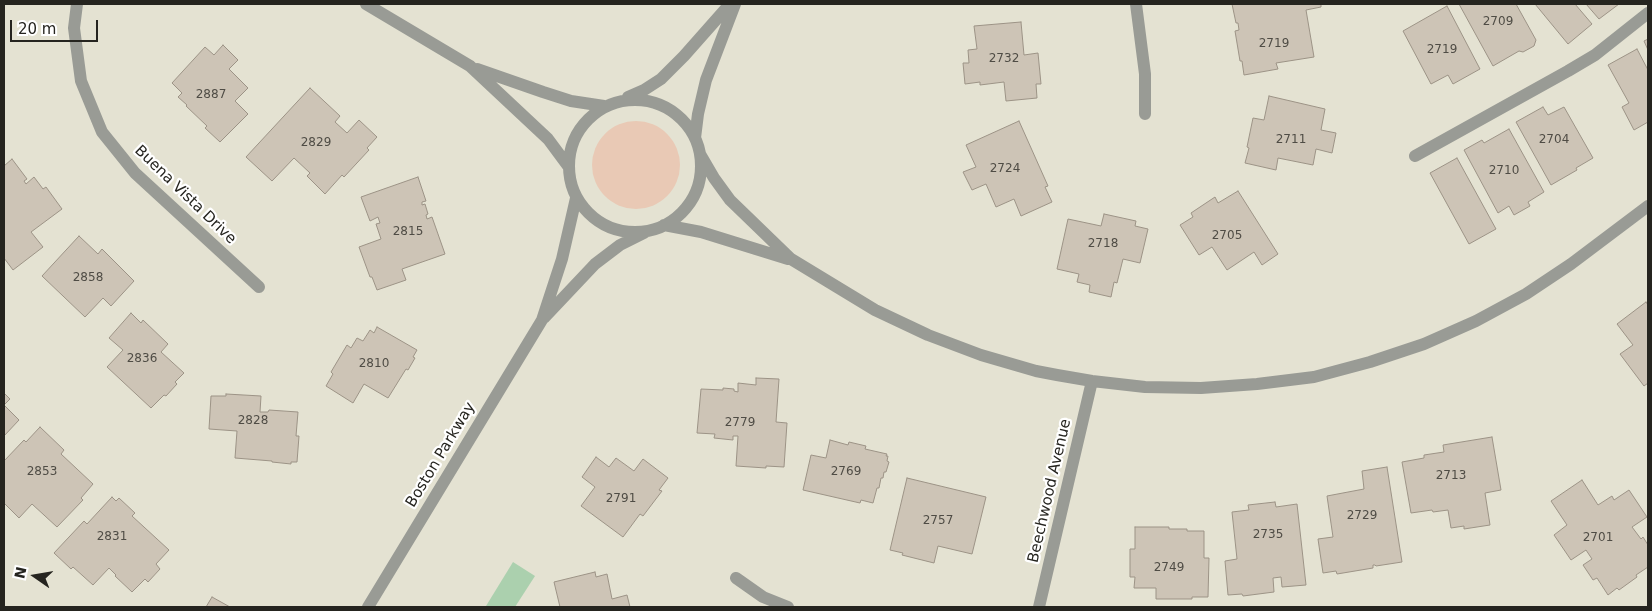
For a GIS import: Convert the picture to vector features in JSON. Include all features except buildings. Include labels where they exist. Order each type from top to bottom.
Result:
[{"type":"street","name":"Buena Vista Drive","points":[[77,4],[74,28],[80,81],[102,132],[135,173],[259,288]]},
{"type":"street","points":[[366,4],[470,66],[571,101],[604,106]]},
{"type":"street","points":[[700,154],[701,171],[697,188],[690,203],[678,216],[664,225],[648,231],[615,230],[600,222],[586,212],[576,198],[570,182],[568,166],[571,148],[578,131],[589,117],[604,106],[644,90],[661,79],[730,4]]},
{"type":"street","points":[[695,138],[698,114],[706,80],[735,4]]},
{"type":"street","points":[[1136,4],[1145,74],[1145,114]]},
{"type":"street","points":[[1415,156],[1568,72],[1595,55],[1648,13]]},
{"type":"street","points":[[470,66],[548,139],[568,166]]},
{"type":"street","points":[[621,100],[639,99],[656,103],[672,111],[686,123],[695,138],[700,154],[730,200],[790,259]]},
{"type":"street","name":"Boston Parkway","points":[[542,320],[562,259],[576,198]]},
{"type":"street","points":[[664,225],[701,232],[790,259],[876,310],[928,336],[981,356],[1036,371],[1092,381],[1146,387],[1201,388],[1257,384],[1314,376],[1370,362],[1433,340],[1526,294],[1571,264],[1648,206]]},
{"type":"street","name":"Boston Parkway","points":[[368,607],[542,320],[595,264],[620,245],[648,231]]},
{"type":"street","name":"Beechwood Avenue","points":[[1039,607],[1092,381]]},
{"type":"street","points":[[736,578],[763,596],[788,607]]},
{"type":"shaded area","points":[[636,121],[653,125],[667,134],[676,148],[680,165],[676,182],[667,196],[653,205],[636,209],[619,205],[605,196],[596,182],[592,165],[596,148],[605,134],[619,125]]},
{"type":"shaded area","points":[[513,562],[535,576],[515,607],[486,606]]}]
